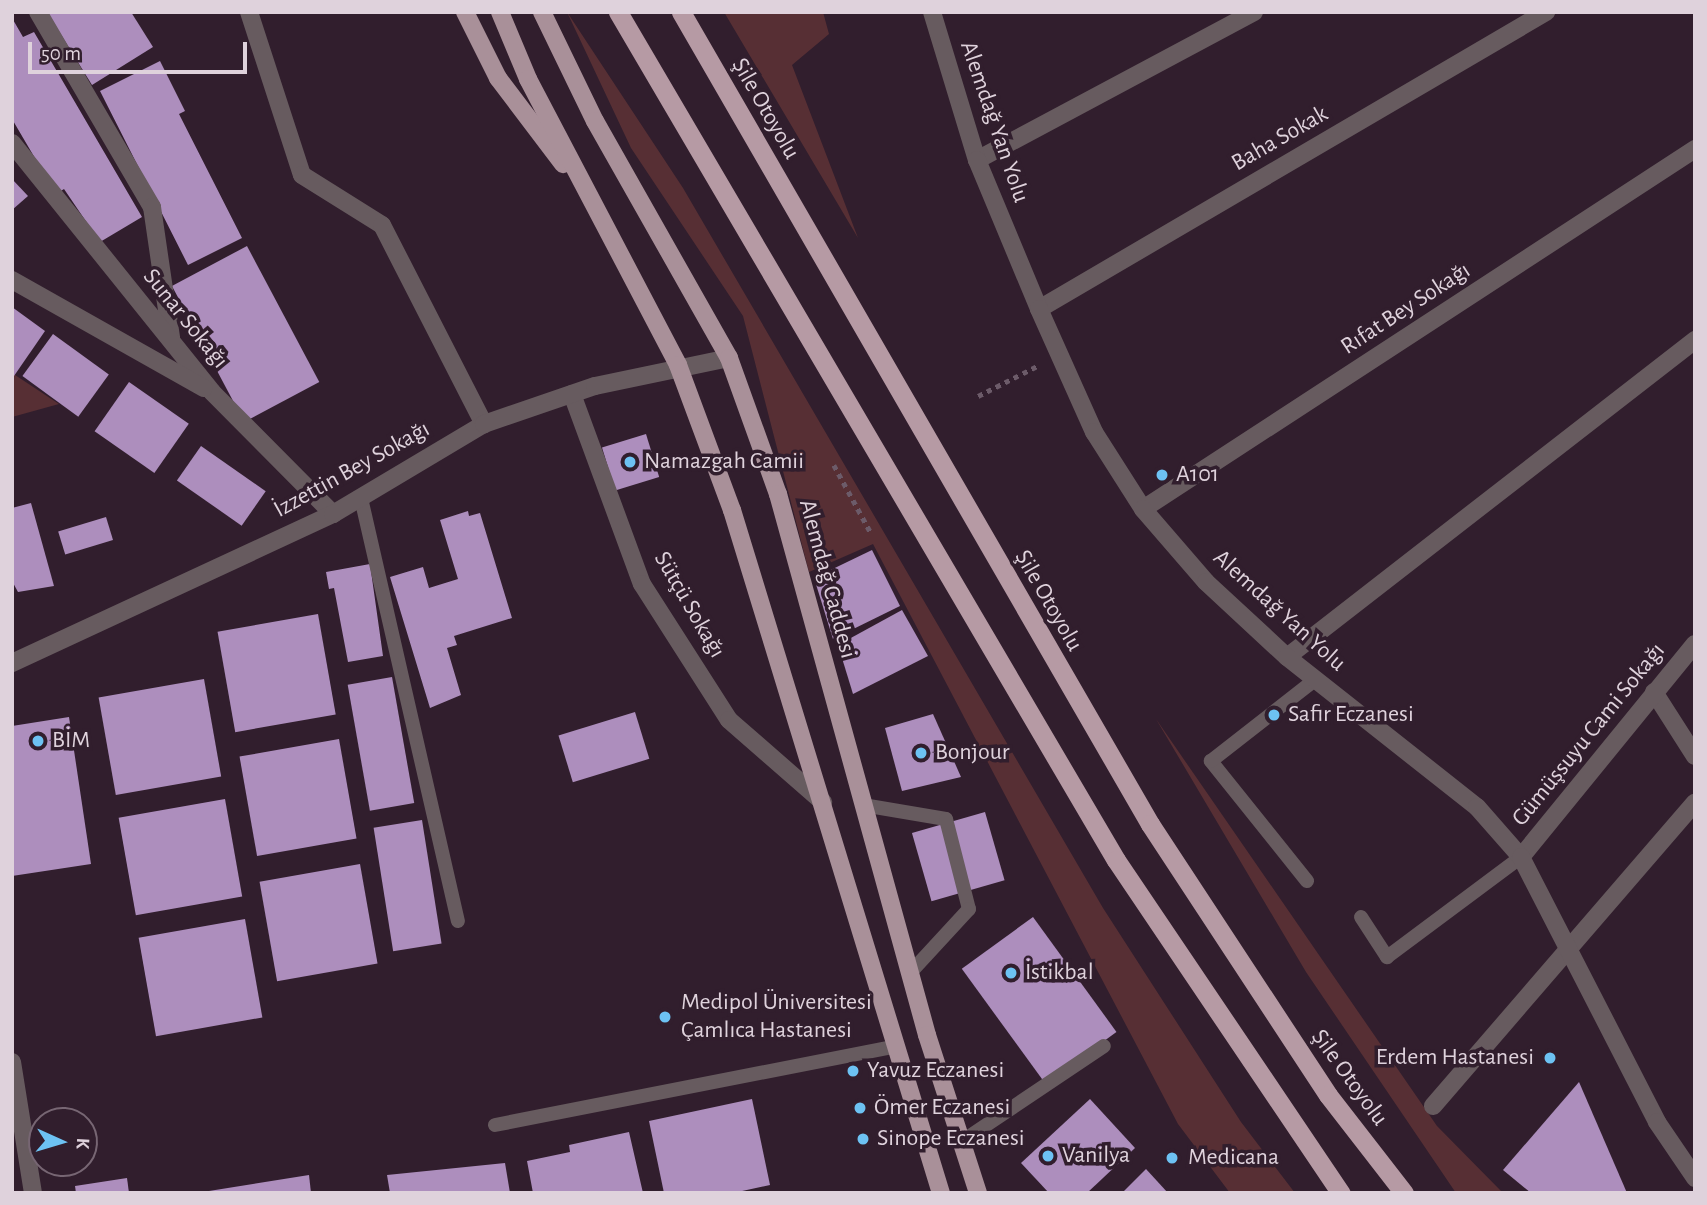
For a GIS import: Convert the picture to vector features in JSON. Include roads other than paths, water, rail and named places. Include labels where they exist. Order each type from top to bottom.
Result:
[{"type":"highway","points":[[618,12],[1116,860],[1341,1193]]},
{"type":"highway","name":"Şile Otoyolu","points":[[684,12],[710,62],[1150,824],[1328,1095],[1404,1193]]},
{"type":"main road","points":[[465,12],[498,78],[597,209]]},
{"type":"main road","points":[[500,12],[528,79],[678,365],[732,510],[941,1193]]},
{"type":"main road","name":"Alemdağ Caddesi","points":[[542,12],[595,121],[729,358],[778,494],[910,973],[978,1193]]},
{"type":"street","points":[[38,12],[152,207],[172,338]]},
{"type":"street","points":[[249,12],[302,175],[382,225],[484,424]]},
{"type":"street","name":"Alemdağ Yan Yolu","points":[[932,12],[976,160],[1039,309],[1094,432],[1143,509],[1206,582],[1287,657],[1477,807],[1521,857],[1657,1122],[1695,1178]]},
{"type":"street","points":[[976,160],[1254,12]]},
{"type":"street","name":"Baha Sokak","points":[[1039,309],[1546,12]]},
{"type":"street","name":"Sunar Sokağı","points":[[12,143],[172,338],[212,392],[333,514]]},
{"type":"street","name":"Rıfat Bey Sokağı","points":[[1143,509],[1695,149]]},
{"type":"street","points":[[12,279],[212,392]]},
{"type":"street","points":[[1287,657],[1695,340]]},
{"type":"street","name":"İzzettin Bey Sokağı","points":[[12,663],[333,514],[484,424],[572,394],[678,365],[729,358]]},
{"type":"street","name":"Sütçü Sokağı","points":[[572,394],[642,584],[729,720],[823,802]]},
{"type":"street","name":"Gümüşsuyu Cami Sokağı","points":[[1521,857],[1695,644]]},
{"type":"street","points":[[1654,692],[1695,756]]},
{"type":"street","points":[[1433,1106],[1695,803]]},
{"type":"street","points":[[12,1062],[33,1193]]},
{"type":"lane","points":[[361,498],[458,920]]},
{"type":"lane","points":[[1307,881],[1211,761],[1316,679]]},
{"type":"lane","points":[[863,805],[946,819],[969,909],[910,973]]},
{"type":"lane","points":[[1361,917],[1387,957],[1521,857]]},
{"type":"lane","points":[[495,1125],[894,1046]]},
{"type":"lane","points":[[961,1142],[1104,1046]]},
{"type":"place","name":"Namazgah Camii","points":[[630,462]]},
{"type":"place","name":"A101","points":[[1162,475]]},
{"type":"place","name":"Safir Eczanesi","points":[[1274,715]]},
{"type":"place","name":"BİM","points":[[38,741]]},
{"type":"place","name":"Bonjour","points":[[921,753]]},
{"type":"place","name":"İstikbal","points":[[1011,973]]},
{"type":"place","name":"Medipol Üniversitesi Çamlıca Hastanesi","points":[[665,1017]]},
{"type":"place","name":"Erdem Hastanesi","points":[[1550,1058]]},
{"type":"place","name":"Yavuz Eczanesi","points":[[853,1071]]},
{"type":"place","name":"Ömer Eczanesi","points":[[860,1108]]},
{"type":"place","name":"Sinope Eczanesi","points":[[863,1139]]},
{"type":"place","name":"Vanilya","points":[[1048,1156]]},
{"type":"place","name":"Medicana","points":[[1172,1158]]}]
